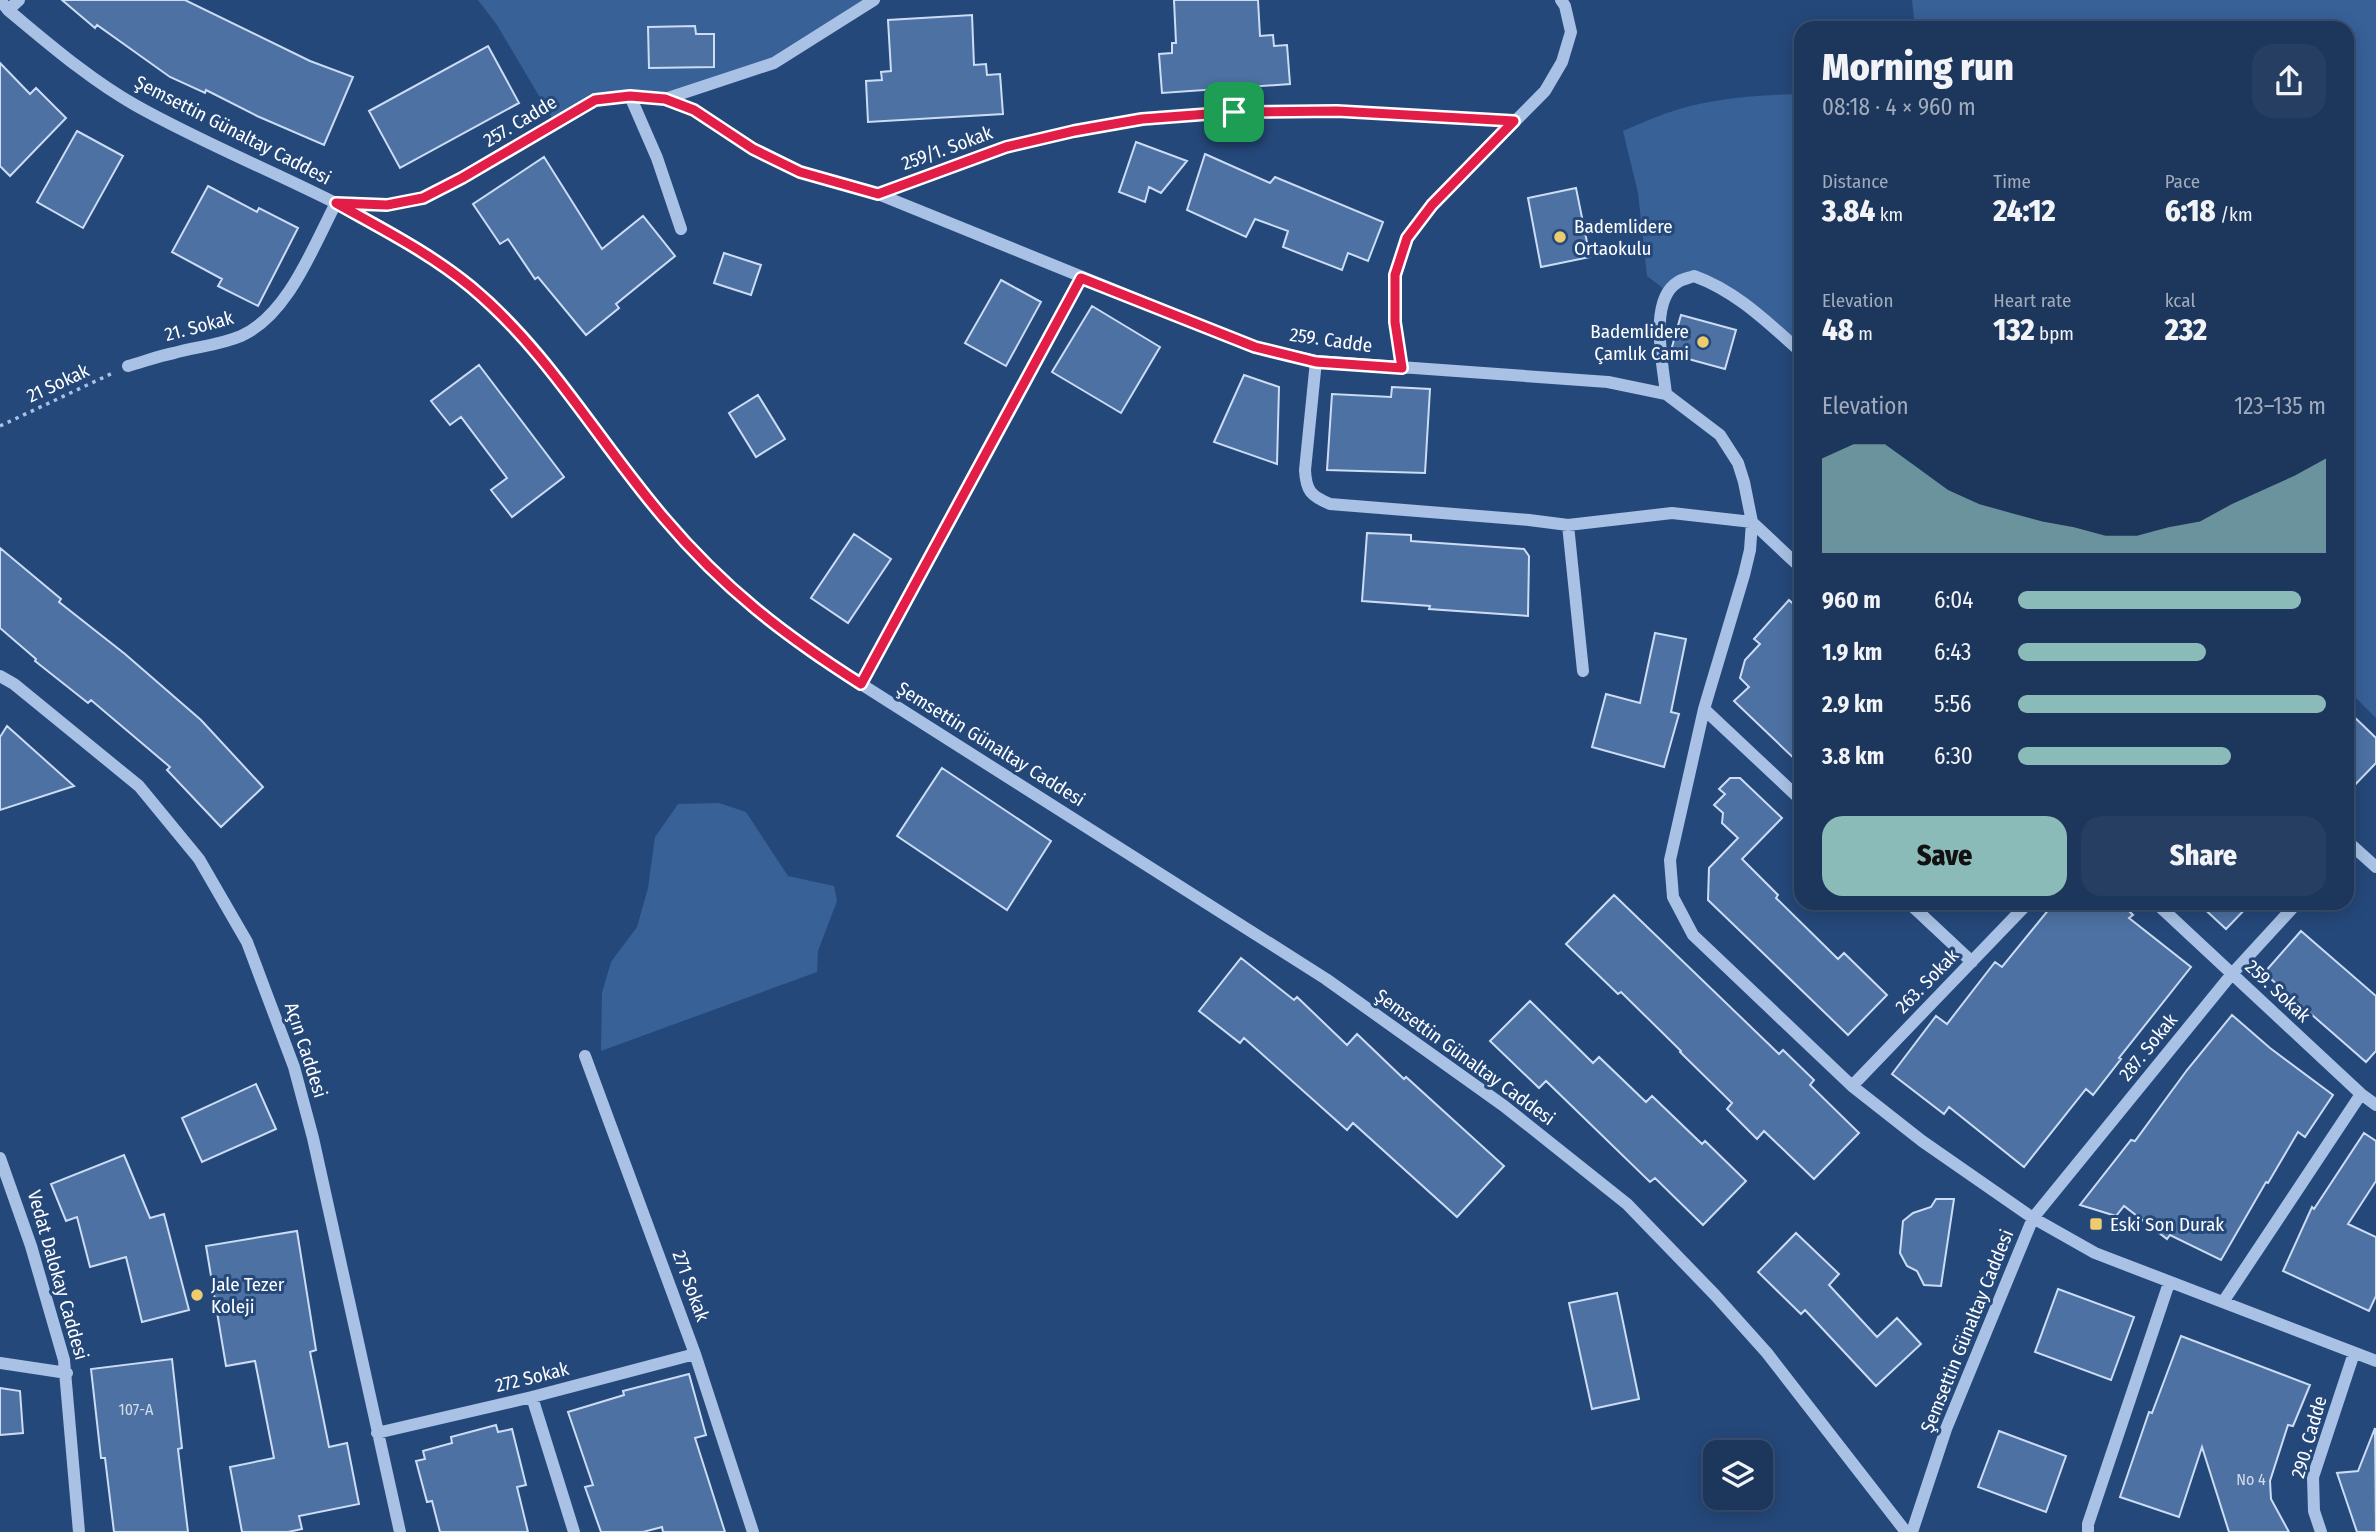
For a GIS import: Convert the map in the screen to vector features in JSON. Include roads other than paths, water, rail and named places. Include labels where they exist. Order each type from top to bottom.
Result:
[{"type":"street","points":[[4,5],[19,0]]},
{"type":"street","name":"257. Cadde","points":[[336,203],[387,205],[423,198],[595,100],[630,96],[665,99],[774,63],[874,0]]},
{"type":"street","points":[[1402,368],[1395,322],[1395,275],[1407,238],[1432,205],[1545,92],[1562,62],[1571,32],[1561,0]]},
{"type":"street","name":"Şemsettin Günaltay Caddesi","points":[[4,5],[67,59],[134,104],[336,203],[433,258],[471,288],[531,347],[587,416],[663,518],[732,590],[762,617],[861,684],[1326,979],[1504,1106],[1627,1204],[1767,1353],[1906,1532]]},
{"type":"street","points":[[630,96],[657,158],[681,229]]},
{"type":"street","points":[[665,99],[694,110],[753,149],[800,172],[878,194]]},
{"type":"street","name":"259/1. Sokak","points":[[878,194],[1006,147],[1142,119],[1234,112],[1337,111],[1514,121]]},
{"type":"street","name":"259. Cadde","points":[[878,194],[1255,347],[1316,362],[1608,382],[1666,394]]},
{"type":"street","name":"21. Sokak","points":[[128,366],[219,344],[242,336],[260,325],[284,300],[336,203]]},
{"type":"street","points":[[1794,346],[1750,306],[1715,283],[1693,276],[1676,282],[1663,301],[1659,320],[1666,394],[1720,435],[1738,463],[1752,522],[1750,550],[1744,575],[1704,709],[1670,860],[1672,897],[1693,935],[1852,1086],[1922,1142],[2033,1218]]},
{"type":"street","points":[[861,684],[1081,278]]},
{"type":"street","points":[[1316,362],[1305,470],[1305,486],[1316,499],[1330,504],[1568,525],[1672,513],[1752,522],[1794,561]]},
{"type":"street","points":[[1568,525],[1583,671]]},
{"type":"street","name":"Açın Caddesi","points":[[0,676],[14,684],[139,786],[199,859],[247,942],[294,1067],[313,1138],[400,1532]]},
{"type":"street","points":[[1704,709],[1794,793]]},
{"type":"street","points":[[2354,849],[2376,867]]},
{"type":"street","points":[[1916,910],[1972,962]]},
{"type":"street","name":"263. Sokak","points":[[1852,1086],[2021,910]]},
{"type":"street","name":"259. Sokak","points":[[2163,910],[2231,975],[2376,1105]]},
{"type":"street","name":"287. Sokak","points":[[2033,1218],[2231,975],[2291,910]]},
{"type":"street","name":"271 Sokak","points":[[585,1056],[695,1354],[753,1532]]},
{"type":"street","points":[[2223,1302],[2361,1094]]},
{"type":"street","name":"Vedat Dalokay Caddesi","points":[[0,1158],[31,1246],[66,1373],[79,1532]]},
{"type":"street","name":"Şemsettin Günaltay Caddesi","points":[[1912,1532],[1946,1429],[2033,1218],[2095,1253],[2376,1361]]},
{"type":"street","points":[[2088,1532],[2088,1524],[2169,1283]]},
{"type":"street","name":"290. Cadde","points":[[2322,1532],[2314,1511],[2313,1477],[2354,1353]]},
{"type":"street","name":"272 Sokak","points":[[377,1433],[531,1397],[695,1354]]},
{"type":"street","points":[[0,1363],[66,1373]]},
{"type":"street","points":[[531,1397],[574,1532]]},
{"type":"place","name":"Bademlidere Ortaokulu","points":[[1560,237]]},
{"type":"place","name":"Bademlidere Çamlık Cami","points":[[1703,342]]},
{"type":"place","name":"Eski Son Durak","points":[[2096,1224]]},
{"type":"place","name":"Jale Tezer Koleji","points":[[197,1295]]}]
